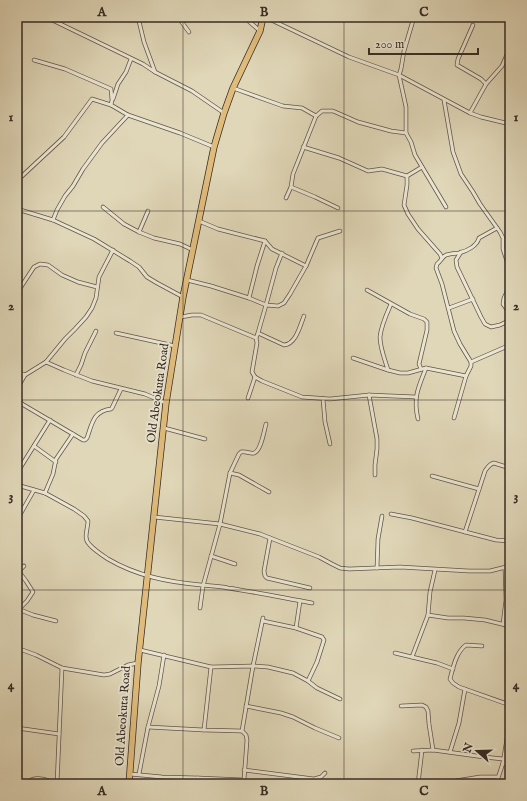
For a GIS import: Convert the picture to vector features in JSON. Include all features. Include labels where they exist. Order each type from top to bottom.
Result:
[{"type":"highway","name":"Old Abeokuta Road","points":[[129,784],[138,663],[166,403],[184,297],[214,148],[224,113],[233,88],[260,31],[264,17]]},
{"type":"street","points":[[46,17],[143,64],[155,72],[192,91],[224,113]]},
{"type":"street","points":[[138,17],[144,42],[155,72]]},
{"type":"street","points":[[178,17],[189,32]]},
{"type":"street","points":[[244,17],[260,31]]},
{"type":"street","points":[[264,17],[349,57],[399,75],[470,114],[510,124]]},
{"type":"street","points":[[414,17],[399,75],[406,107],[406,133],[411,142],[415,155],[446,207]]},
{"type":"street","points":[[473,25],[458,58],[457,65],[486,84]]},
{"type":"street","points":[[470,114],[486,84],[502,66],[510,48]]},
{"type":"street","points":[[111,105],[114,93],[126,72],[131,59]]},
{"type":"street","points":[[34,60],[65,69],[111,89],[112,100]]},
{"type":"street","points":[[233,88],[283,106],[302,108],[316,116]]},
{"type":"street","points":[[17,182],[64,137],[92,99],[111,105],[128,115],[214,148]]},
{"type":"street","points":[[444,100],[453,152],[461,174],[503,238],[503,249],[510,270],[509,290],[504,298],[503,304],[510,314]]},
{"type":"street","points":[[286,198],[291,187],[293,174],[303,147],[316,116],[322,111],[333,111],[358,122],[390,131],[406,133]]},
{"type":"street","points":[[53,220],[65,196],[102,143],[128,115]]},
{"type":"street","points":[[303,147],[339,158],[368,170],[382,169],[406,176],[422,167]]},
{"type":"street","points":[[406,176],[408,185],[404,205],[418,229],[442,258]]},
{"type":"street","points":[[291,187],[338,208]]},
{"type":"street","points":[[103,208],[124,224],[139,232],[154,238],[180,244],[193,250]]},
{"type":"street","points":[[17,209],[53,220],[94,239],[139,268],[147,277],[184,297]]},
{"type":"street","points":[[139,232],[148,211]]},
{"type":"street","points":[[199,221],[218,230],[265,241],[272,248],[306,266]]},
{"type":"street","points":[[454,418],[471,362],[454,331],[449,308],[436,268],[437,264],[442,258],[474,246],[479,238],[497,228]]},
{"type":"street","points":[[187,280],[249,298],[266,305],[278,306],[284,303],[306,266],[318,238],[340,230]]},
{"type":"street","points":[[249,298],[265,241]]},
{"type":"street","points":[[113,250],[99,277],[96,298],[92,308],[86,317],[46,362],[25,376],[18,388],[18,397],[22,404],[85,440],[88,438],[98,413],[112,408],[121,389]]},
{"type":"street","points":[[461,252],[456,260],[457,267],[485,324],[491,327],[500,325],[510,320]]},
{"type":"street","points":[[282,253],[276,268],[256,338],[252,372],[255,377],[302,397],[323,399],[369,395],[416,397]]},
{"type":"street","points":[[17,293],[34,267],[43,264],[48,265],[62,275],[78,282],[97,287]]},
{"type":"street","points":[[367,290],[410,314],[424,319],[427,322],[427,330],[419,364],[421,369]]},
{"type":"street","points":[[449,308],[472,299]]},
{"type":"street","points":[[388,370],[381,346],[380,335],[391,304]]},
{"type":"street","points":[[181,317],[201,314],[256,338]]},
{"type":"street","points":[[258,334],[284,345],[289,344],[294,340],[304,316]]},
{"type":"street","points":[[76,375],[96,331]]},
{"type":"street","points":[[116,333],[176,346]]},
{"type":"street","points":[[471,362],[510,345]]},
{"type":"street","points":[[352,358],[400,373],[408,373],[426,368],[466,376]]},
{"type":"street","points":[[46,362],[92,381],[145,394],[166,403]]},
{"type":"street","points":[[418,419],[416,397],[426,368]]},
{"type":"street","points":[[17,372],[25,376]]},
{"type":"street","points":[[248,398],[255,377]]},
{"type":"street","points":[[369,395],[376,439],[375,475]]},
{"type":"street","points":[[323,399],[325,422],[330,444]]},
{"type":"street","points":[[17,473],[50,420]]},
{"type":"street","points":[[200,608],[203,586],[220,524],[230,473],[241,452],[244,451],[252,454],[256,453],[259,449],[266,424]]},
{"type":"street","points":[[164,428],[205,439]]},
{"type":"street","points":[[44,493],[60,453],[73,434]]},
{"type":"street","points":[[34,446],[56,462]]},
{"type":"street","points":[[465,532],[488,466],[494,463],[510,468]]},
{"type":"street","points":[[230,473],[239,475],[269,492]]},
{"type":"street","points":[[432,476],[479,489]]},
{"type":"street","points":[[17,485],[44,493],[74,509],[88,521],[86,537],[88,544],[100,554],[118,564],[147,576],[168,581],[251,591],[312,603]]},
{"type":"street","points":[[17,520],[34,490]]},
{"type":"street","points":[[391,514],[496,540],[510,542]]},
{"type":"street","points":[[378,568],[378,539],[382,516]]},
{"type":"street","points":[[154,517],[220,524],[260,534],[319,557],[340,568],[400,567],[435,570],[490,571],[510,566]]},
{"type":"street","points":[[270,538],[264,571],[265,576],[267,578],[310,588]]},
{"type":"street","points":[[212,556],[235,564]]},
{"type":"street","points":[[24,566],[20,570],[20,573],[33,592],[18,610],[56,621]]},
{"type":"street","points":[[503,624],[506,600],[505,568]]},
{"type":"street","points":[[412,657],[428,615],[430,592],[435,570]]},
{"type":"street","points":[[296,628],[300,601]]},
{"type":"street","points":[[428,615],[448,618],[485,620],[510,626]]},
{"type":"street","points":[[242,731],[253,666],[263,620],[296,628],[322,637],[324,640],[317,662],[308,681]]},
{"type":"street","points":[[482,646],[466,645],[462,648],[450,679],[459,687],[510,705]]},
{"type":"street","points":[[17,648],[36,655],[62,668],[107,675],[128,665],[138,663]]},
{"type":"street","points":[[140,650],[211,667],[268,667],[293,673],[317,688],[340,699]]},
{"type":"street","points":[[395,653],[437,663],[453,669]]},
{"type":"street","points":[[139,774],[148,727],[159,686],[164,655]]},
{"type":"street","points":[[204,730],[211,667]]},
{"type":"street","points":[[30,784],[31,780],[34,778],[57,784],[62,668]]},
{"type":"street","points":[[450,752],[465,689]]},
{"type":"street","points":[[401,706],[422,705],[426,707],[428,711],[433,750]]},
{"type":"street","points":[[246,706],[293,717],[339,738]]},
{"type":"street","points":[[496,784],[503,759],[510,720]]},
{"type":"street","points":[[130,774],[243,782],[247,740],[246,735],[242,731],[148,727]]},
{"type":"street","points":[[17,739],[18,728],[59,734]]},
{"type":"street","points":[[418,784],[422,750]]},
{"type":"street","points":[[413,751],[433,750],[503,759]]},
{"type":"street","points":[[502,763],[510,765]]},
{"type":"street","points":[[244,770],[314,779],[321,777],[325,773]]},
{"type":"street","points":[[438,784],[480,777],[498,778]]},
{"type":"street","points":[[198,778],[198,784]]}]
